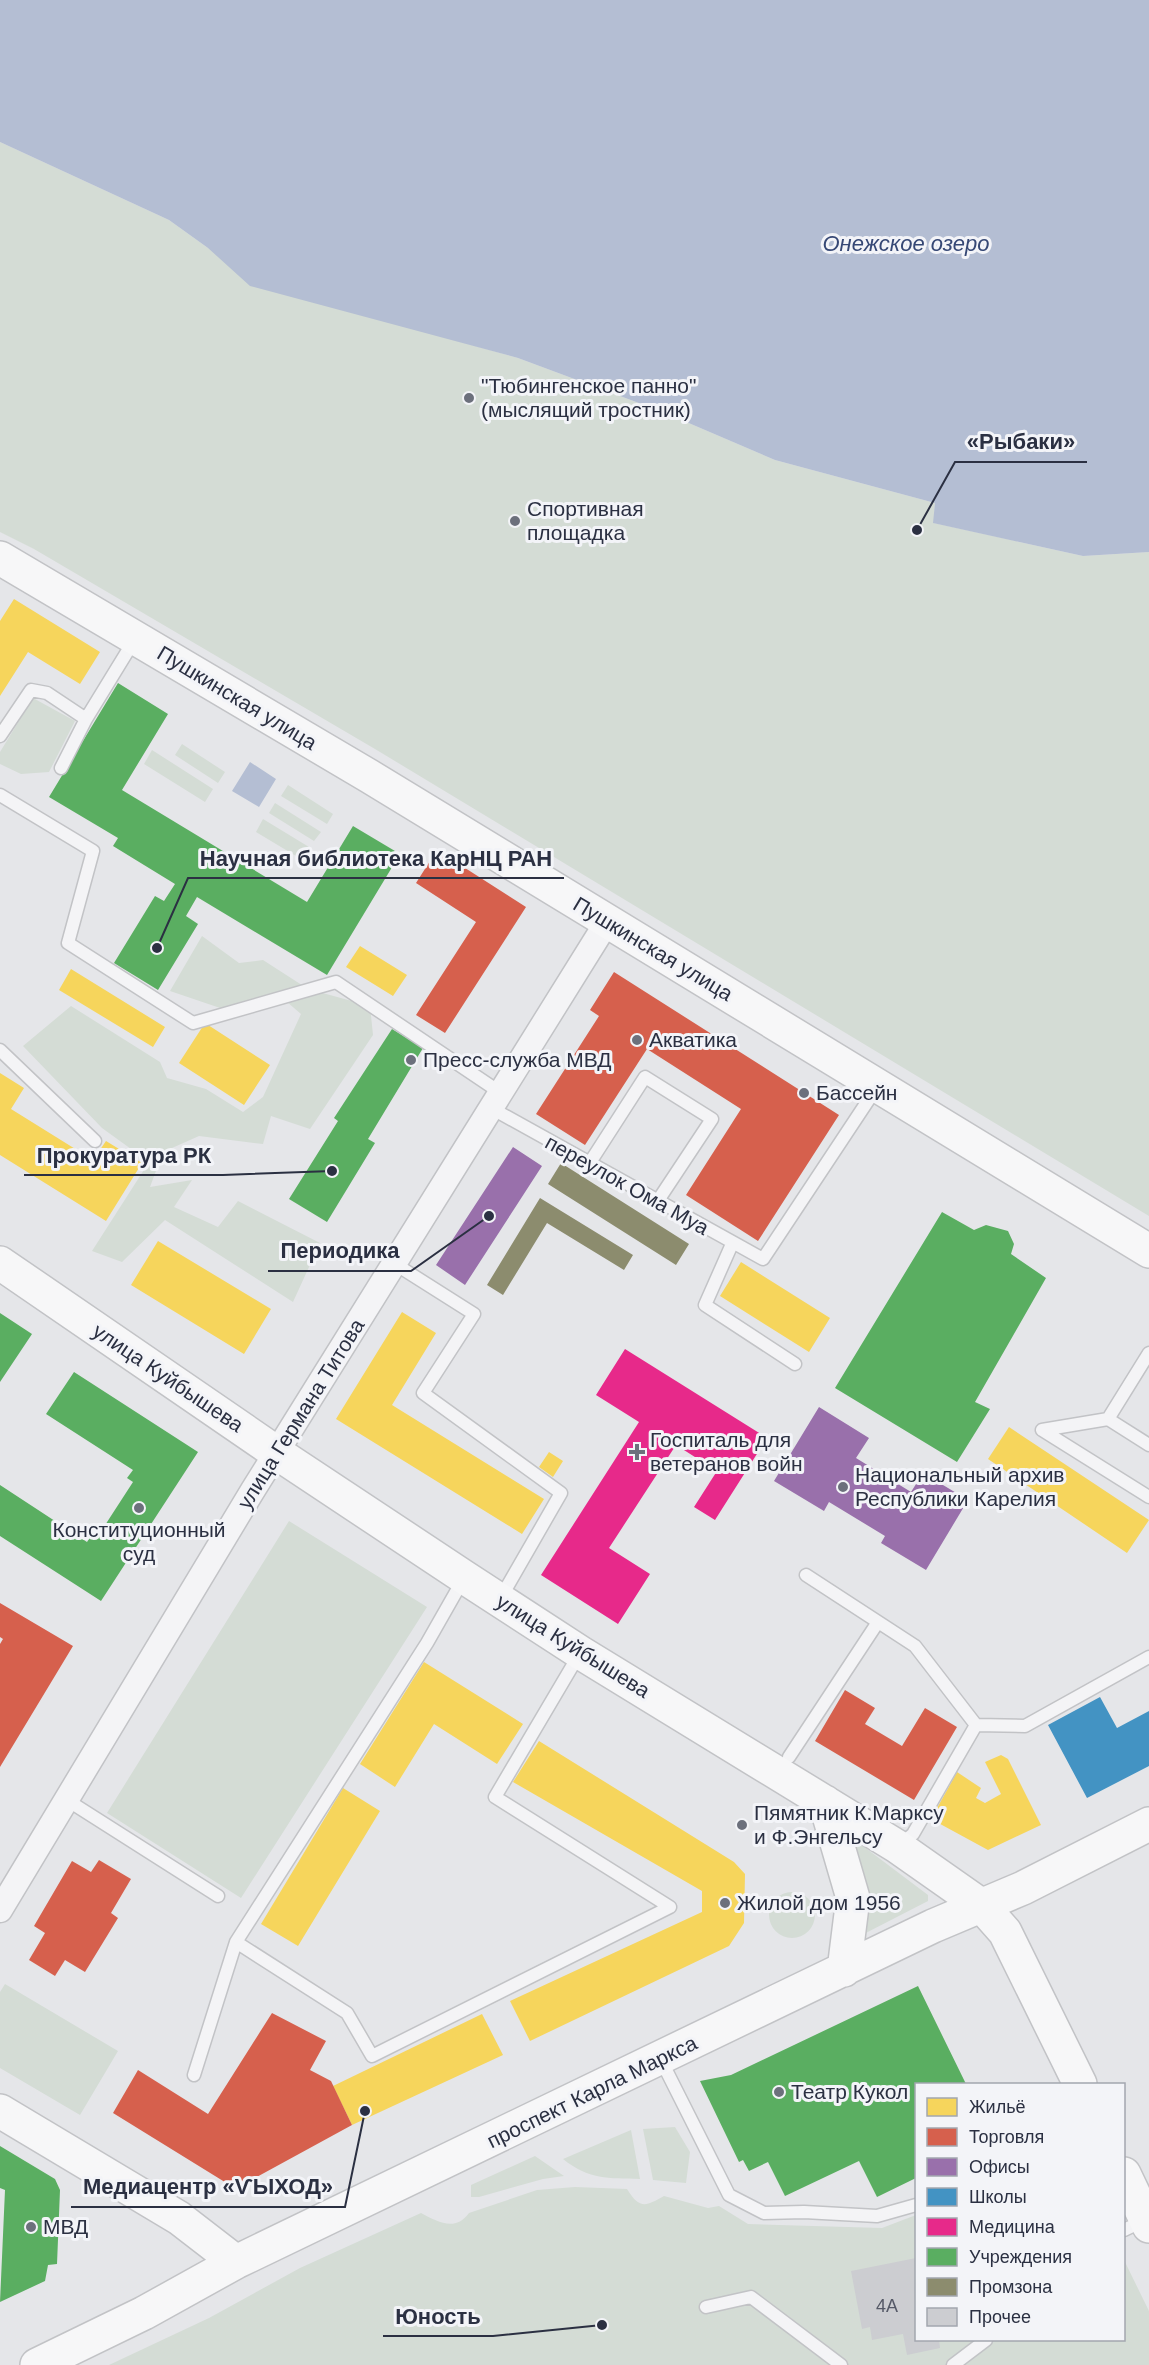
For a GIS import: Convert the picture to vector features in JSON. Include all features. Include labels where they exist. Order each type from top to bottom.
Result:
[{"type":"main road","name":"Пушкинская улица","points":[[0,559],[379,782],[1149,1251]]},
{"type":"main road","name":"улица Куйбышева","points":[[0,1263],[277,1453],[464,1577],[581,1653],[898,1847],[982,1905],[1005,1932],[1079,2083]]},
{"type":"main road","points":[[825,1802],[853,1898],[844,1970]]},
{"type":"main road","name":"проспект Карла Маркса","points":[[37,2365],[144,2313],[236,2262],[933,1926],[1023,1888],[1149,1824]]},
{"type":"main road","points":[[0,2111],[179,2218],[236,2262]]},
{"type":"street","name":"улица Германа Титова","points":[[0,1910],[253,1490],[607,922]]},
{"type":"lane","points":[[61,768],[86,718],[136,638]]},
{"type":"lane","points":[[0,736],[31,690],[46,693],[86,718]]},
{"type":"lane","name":"переулок Ома Муа","points":[[0,795],[93,851],[68,943],[193,1023],[336,982],[496,1101],[590,1164],[763,1259],[877,1086]]},
{"type":"lane","points":[[0,1050],[95,1141]]},
{"type":"lane","points":[[590,1164],[645,1077],[712,1119],[657,1202]]},
{"type":"lane","points":[[732,1244],[705,1305],[795,1364]]},
{"type":"lane","points":[[395,1264],[474,1314],[423,1393],[561,1492],[500,1599]]},
{"type":"lane","points":[[1107,1419],[1149,1353]]},
{"type":"lane","points":[[1149,1445],[1107,1419],[1042,1430],[1149,1497]]},
{"type":"lane","points":[[806,1575],[915,1646],[976,1725]]},
{"type":"lane","points":[[194,2075],[236,1942],[426,1643],[464,1577]]},
{"type":"lane","points":[[789,1757],[878,1623]]},
{"type":"lane","points":[[236,1942],[347,2013],[372,2056],[670,1907],[495,1797],[581,1653]]},
{"type":"lane","points":[[976,1725],[1025,1726],[1149,1657]]},
{"type":"lane","points":[[898,1847],[913,1834],[976,1725]]},
{"type":"lane","points":[[67,1800],[218,1896]]},
{"type":"lane","points":[[660,2059],[729,2195],[764,2212],[877,2216],[915,2205]]},
{"type":"lane","points":[[706,2307],[752,2297],[842,2365]]},
{"type":"lane","points":[[953,2365],[979,2342]]},
{"type":"shaded area","points":[[0,142],[169,220],[208,248],[440,336],[518,358],[663,412],[775,460],[935,503],[934,523],[1083,556],[1149,552],[1149,1216],[375,749],[34,549],[0,532]]},
{"type":"shaded area","points":[[33,698],[75,721],[49,772],[21,774],[0,764],[0,752]]},
{"type":"shaded area","points":[[182,744],[225,772],[218,783],[175,755]]},
{"type":"shaded area","points":[[152,750],[213,789],[205,802],[144,764]]},
{"type":"shaded area","points":[[288,785],[333,814],[327,824],[281,796]]},
{"type":"shaded area","points":[[275,803],[321,832],[314,841],[269,813]]},
{"type":"shaded area","points":[[263,819],[309,847],[301,859],[256,832]]},
{"type":"shaded area","points":[[202,936],[239,963],[263,960],[308,989],[370,1006],[373,1035],[310,1129],[271,1116],[263,1144],[199,1136],[163,1152],[150,1187],[192,1180],[174,1207],[218,1227],[238,1201],[320,1243],[293,1302],[165,1220],[122,1262],[92,1251],[149,1162],[102,1128],[23,1046],[71,1006],[160,1062],[167,1078],[206,1089],[243,1112],[263,1097],[301,1014],[279,995],[226,1010],[170,991]]},
{"type":"shaded area","points":[[289,1521],[427,1607],[241,1898],[107,1813]]},
{"type":"shaded area","points":[[847,1834],[928,1895],[928,1901],[858,1937]]},
{"type":"shaded area","points":[[792,1892],[808,1899],[815,1915],[808,1931],[792,1938],[776,1931],[769,1915],[776,1899]]},
{"type":"shaded area","points":[[5,1984],[118,2051],[80,2115],[0,2068],[0,1992]]},
{"type":"shaded area","points":[[675,2127],[690,2152],[686,2183],[653,2180],[643,2129]]},
{"type":"shaded area","points":[[631,2130],[640,2179],[599,2177],[572,2166],[563,2159]]},
{"type":"shaded area","points":[[535,2156],[564,2176],[471,2197],[471,2185]]},
{"type":"shaded area","points":[[575,2187],[627,2189],[640,2203],[648,2204],[664,2196],[708,2208],[719,2206],[748,2224],[882,2228],[915,2215],[915,2341],[1125,2341],[1125,2262],[1149,2311],[1149,2365],[109,2365],[209,2318],[300,2268],[421,2213],[440,2222],[452,2224],[464,2219],[469,2213],[537,2190]]},
{"type":"water","name":"Онежское озеро","points":[[0,0],[1149,0],[1149,552],[1083,556],[933,523],[935,503],[775,460],[663,412],[518,358],[250,286],[208,248],[169,220],[0,142]]},
{"type":"water","points":[[250,762],[276,779],[259,807],[232,791]]},
{"type":"building: Жильё","points":[[14,599],[100,652],[80,684],[28,652],[0,696],[0,621]]},
{"type":"building: Жильё","points":[[360,946],[407,975],[393,996],[346,967]]},
{"type":"building: Жильё","points":[[71,969],[165,1027],[153,1047],[59,990]]},
{"type":"building: Жильё","points":[[205,1023],[270,1065],[244,1105],[179,1063]]},
{"type":"building: Жильё","points":[[0,1073],[24,1088],[11,1109],[93,1160],[106,1141],[142,1163],[106,1221],[0,1155]]},
{"type":"building: Жильё","points":[[158,1241],[271,1309],[244,1354],[131,1285]]},
{"type":"building: Жильё","points":[[741,1262],[830,1318],[809,1352],[720,1296]]},
{"type":"building: Жильё","points":[[402,1312],[436,1333],[392,1405],[544,1499],[522,1534],[336,1419]]},
{"type":"building: Жильё","points":[[1009,1427],[1149,1520],[1127,1553],[988,1459]]},
{"type":"building: Жильё","points":[[549,1452],[563,1461],[553,1477],[539,1467]]},
{"type":"building: Жильё","points":[[424,1662],[523,1724],[497,1764],[434,1724],[395,1787],[360,1764]]},
{"type":"building: Жильё","points":[[539,1741],[734,1862],[745,1874],[744,1923],[729,1946],[530,2041],[510,2001],[702,1912],[702,1891],[513,1782]]},
{"type":"building: Жильё","points":[[1001,1755],[1008,1759],[1041,1825],[988,1850],[931,1819],[957,1772],[981,1788],[976,1798],[985,1803],[1001,1794],[985,1762]]},
{"type":"building: Жильё","points":[[343,1788],[380,1811],[298,1946],[261,1924]]},
{"type":"building: Жильё","points":[[482,2014],[503,2055],[352,2125],[333,2086]]},
{"type":"building: Торговля","points":[[437,850],[526,907],[445,1033],[416,1015],[476,922],[416,883]]},
{"type":"building: Торговля","points":[[614,972],[839,1115],[758,1241],[686,1195],[741,1109],[647,1049],[585,1145],[536,1114],[599,1016],[590,1010]]},
{"type":"building: Торговля","points":[[0,1603],[73,1646],[0,1767],[0,1644],[3,1639],[0,1637]]},
{"type":"building: Торговля","points":[[845,1690],[875,1708],[865,1724],[902,1746],[925,1708],[957,1727],[914,1800],[815,1741]]},
{"type":"building: Торговля","points":[[99,1860],[131,1879],[111,1913],[118,1918],[85,1972],[65,1960],[55,1976],[29,1960],[45,1933],[34,1926],[72,1861],[91,1872]]},
{"type":"building: Торговля","points":[[272,2013],[326,2041],[310,2070],[331,2081],[352,2125],[244,2184],[228,2184],[113,2113],[138,2070],[208,2114]]},
{"type":"building: Офисы","points":[[513,1147],[542,1166],[465,1285],[436,1265]]},
{"type":"building: Офисы","name":"Национальный архив Республики Карелия","points":[[819,1407],[869,1438],[856,1458],[911,1492],[923,1473],[968,1500],[926,1570],[881,1543],[885,1536],[829,1502],[824,1511],[774,1481]]},
{"type":"building: Школы","points":[[1100,1697],[1117,1728],[1149,1711],[1149,1766],[1087,1798],[1048,1725]]},
{"type":"building: Медицина","points":[[625,1349],[767,1438],[715,1520],[694,1507],[717,1471],[676,1445],[609,1548],[650,1574],[618,1624],[541,1575],[639,1422],[596,1395]]},
{"type":"building: Учреждения","points":[[118,683],[168,714],[122,790],[307,902],[353,826],[400,854],[327,975],[197,897],[186,916],[198,924],[158,990],[114,963],[155,896],[164,901],[175,884],[113,846],[118,838],[49,797]]},
{"type":"building: Учреждения","points":[[392,1029],[423,1048],[368,1139],[375,1143],[327,1222],[289,1199],[338,1121],[334,1118]]},
{"type":"building: Учреждения","points":[[942,1212],[974,1230],[986,1225],[1008,1231],[1014,1244],[1011,1254],[1046,1278],[975,1402],[990,1409],[957,1462],[835,1388]]},
{"type":"building: Учреждения","points":[[0,1313],[32,1334],[0,1382]]},
{"type":"building: Учреждения","name":"Конституционный суд","points":[[74,1372],[198,1452],[101,1601],[0,1536],[0,1485],[87,1542],[93,1533],[98,1536],[133,1482],[127,1478],[133,1470],[46,1414]]},
{"type":"building: Учреждения","points":[[918,1986],[966,2083],[915,2083],[915,2178],[877,2197],[859,2161],[785,2196],[768,2162],[749,2171],[743,2160],[739,2162],[700,2081],[731,2075]]},
{"type":"building: Учреждения","name":"МВД","points":[[0,2146],[55,2179],[60,2190],[57,2264],[48,2265],[45,2281],[0,2302],[5,2190],[0,2188]]},
{"type":"building: Промзона","points":[[561,1163],[689,1244],[676,1265],[548,1184]]},
{"type":"building: Промзона","points":[[540,1198],[633,1255],[624,1270],[547,1223],[503,1295],[487,1285]]},
{"type":"building: Прочее","points":[[915,2258],[915,2341],[939,2341],[940,2348],[907,2355],[903,2334],[872,2340],[870,2327],[862,2329],[851,2271]]},
{"type":"place","name":"\"Тюбингенское панно\" (мыслящий тростник)","points":[[469,398]]},
{"type":"place","name":"Спортивная площадка","points":[[515,521]]},
{"type":"place","name":"«Рыбаки»","points":[[917,530]]},
{"type":"place","name":"Научная библиотека КарНЦ РАН","points":[[157,948]]},
{"type":"place","name":"Акватика","points":[[637,1040]]},
{"type":"place","name":"Пресс-служба МВД","points":[[411,1060]]},
{"type":"place","name":"Бассейн","points":[[804,1093]]},
{"type":"place","name":"Прокуратура РК","points":[[332,1171]]},
{"type":"place","name":"Периодика","points":[[489,1216]]},
{"type":"place","name":"Госпиталь для ветеранов войн","points":[[637,1452]]},
{"type":"place","name":"Национальный архив Республики Карелия","points":[[843,1487]]},
{"type":"place","name":"Конституционный суд","points":[[139,1508]]},
{"type":"place","name":"Пямятник К.Марксу и Ф.Энгельсу","points":[[742,1825]]},
{"type":"place","name":"Жилой дом 1956","points":[[725,1903]]},
{"type":"place","name":"Театр Кукол","points":[[779,2092]]},
{"type":"place","name":"Медиацентр «ѴЫХОД»","points":[[365,2111]]},
{"type":"place","name":"МВД","points":[[31,2227]]},
{"type":"place","name":"Юность","points":[[602,2325]]}]
